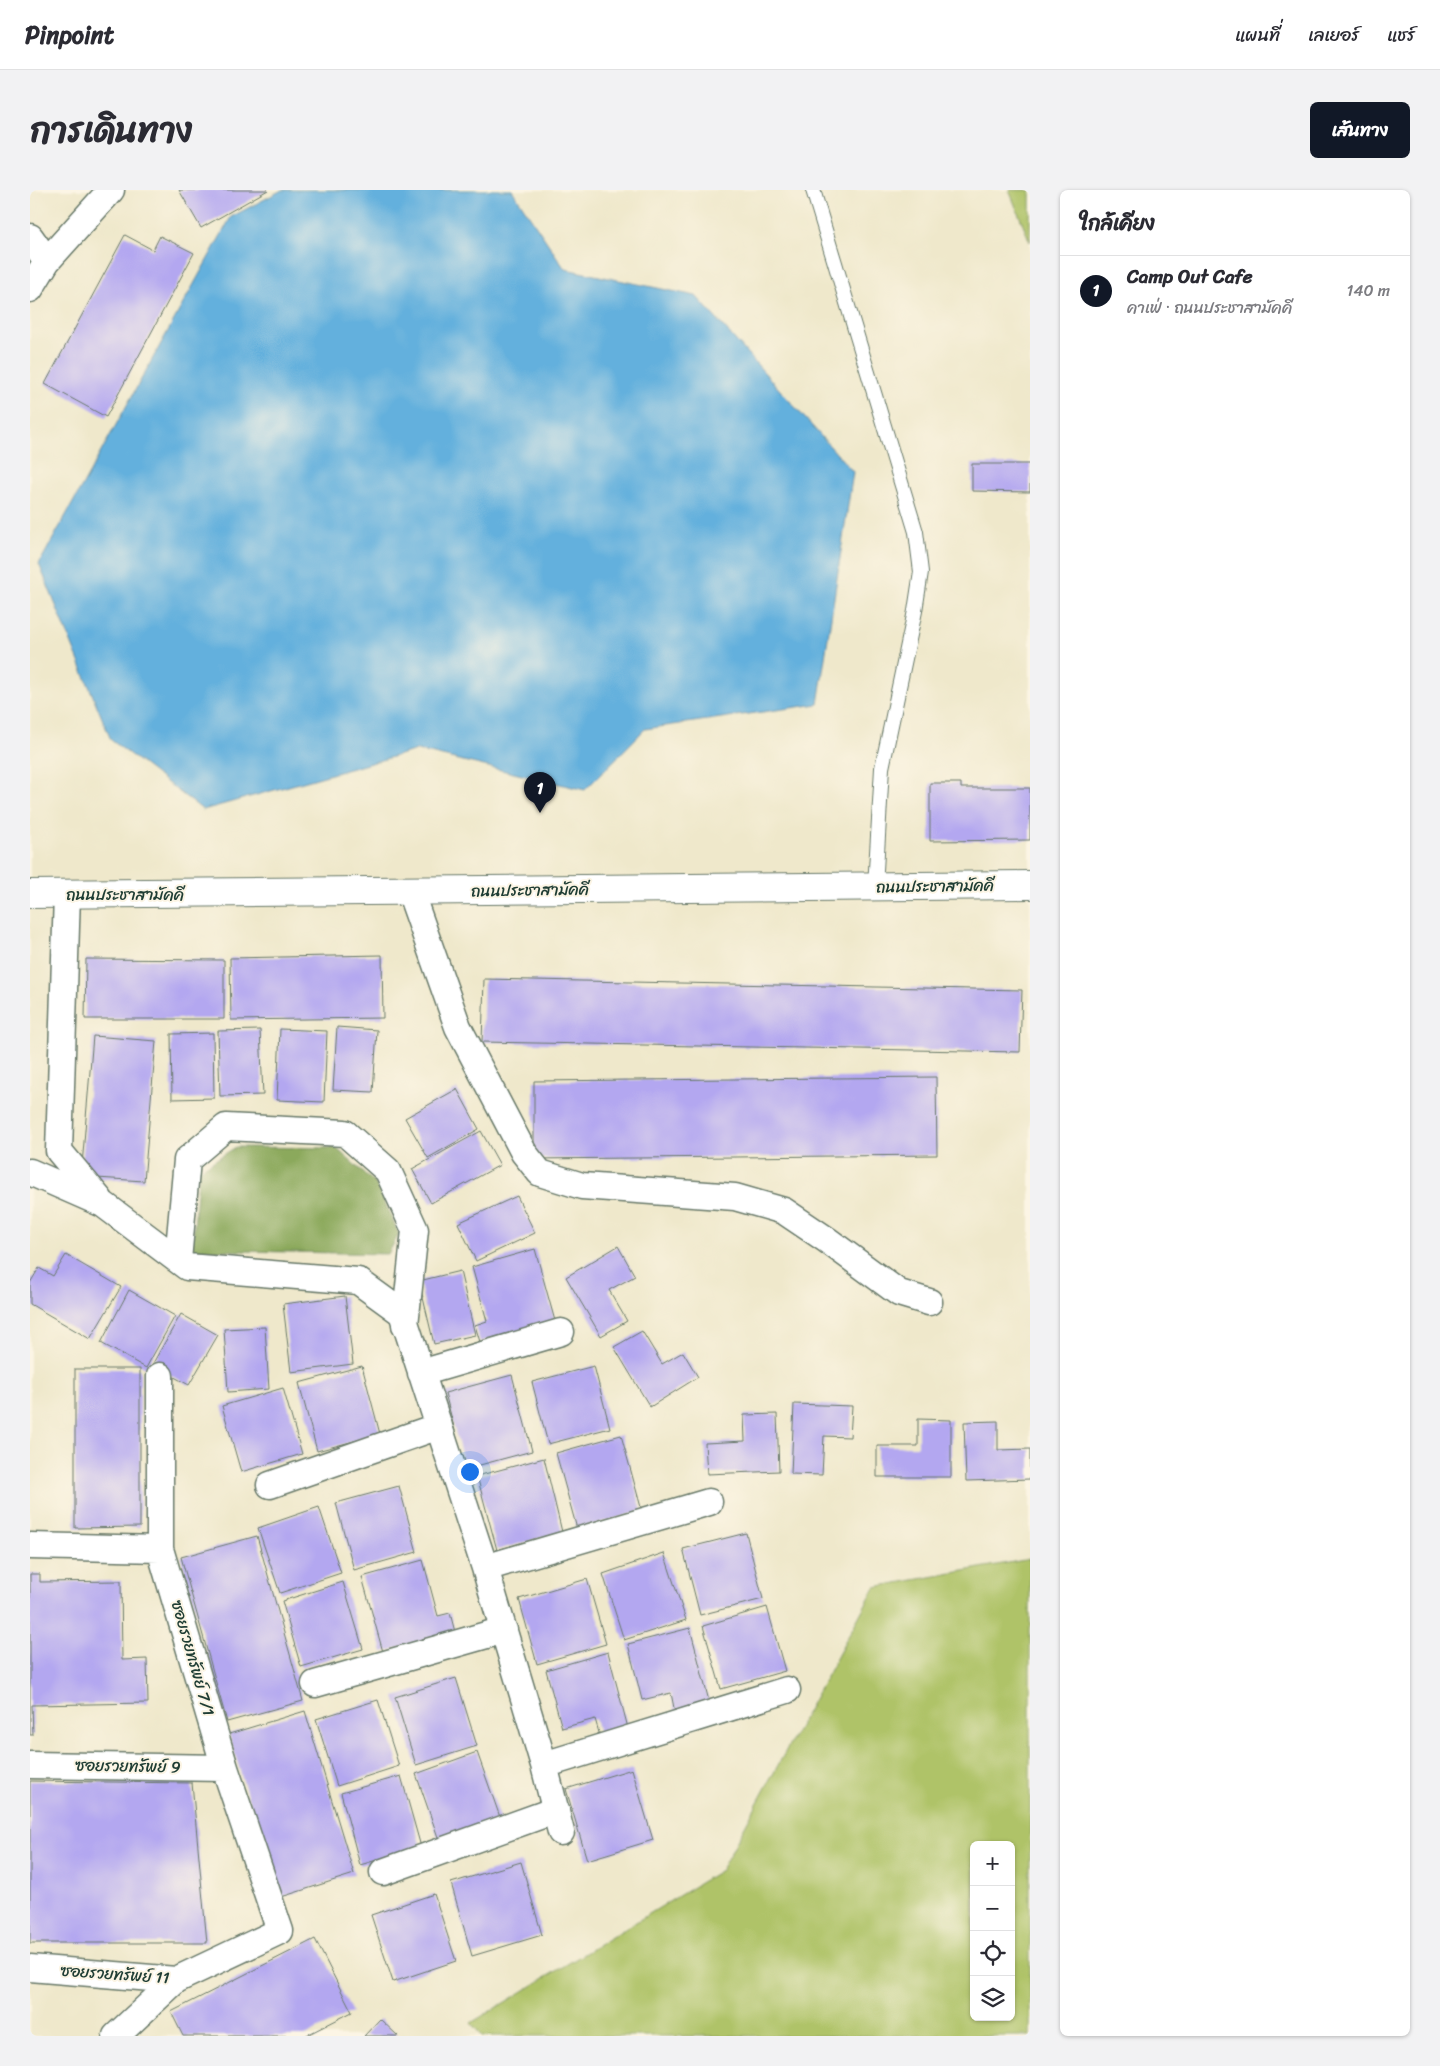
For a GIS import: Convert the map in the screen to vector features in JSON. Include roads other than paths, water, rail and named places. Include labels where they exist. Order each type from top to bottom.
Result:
[{"type":"street","points":[[30,289],[47,261],[110,190]]},
{"type":"street","points":[[30,237],[47,261]]},
{"type":"street","name":"ถนนประชาสามัคคี","points":[[30,894],[1030,885]]},
{"type":"street","points":[[410,892],[458,1027],[524,1153],[540,1172],[582,1186],[735,1197],[784,1211],[899,1292],[929,1302]]},
{"type":"street","points":[[67,894],[59,1151],[104,1204],[187,1267],[358,1281],[402,1313],[485,1568],[544,1765],[558,1821],[383,1872]]},
{"type":"street","points":[[178,1260],[187,1160],[226,1127],[345,1133],[388,1171],[415,1230],[405,1325]]},
{"type":"street","points":[[30,1172],[104,1204]]},
{"type":"street","points":[[421,1373],[560,1332]]},
{"type":"street","name":"ซอยรวยทรัพย์ 7/1","points":[[160,1376],[160,1548],[225,1768],[280,1931]]},
{"type":"street","points":[[270,1485],[439,1426]]},
{"type":"street","points":[[485,1568],[710,1502]]},
{"type":"street","points":[[30,1546],[160,1548]]},
{"type":"street","points":[[314,1684],[504,1630]]},
{"type":"street","points":[[544,1765],[787,1690]]},
{"type":"street","name":"ซอยรวยทรัพย์ 9","points":[[30,1765],[225,1768]]},
{"type":"street","name":"ซอยรวยทรัพย์ 11","points":[[30,1968],[176,1980],[280,1931]]},
{"type":"street","points":[[116,2036],[176,1980]]},
{"type":"lane","points":[[813,190],[916,532],[921,572],[915,611],[882,768],[875,887]]},
{"type":"water","points":[[282,190],[512,190],[565,269],[696,296],[853,472],[818,704],[645,729],[585,790],[417,750],[203,810],[111,740],[39,564],[231,217]]},
{"type":"place","name":"Camp Out Cafe","points":[[540,813]]}]
